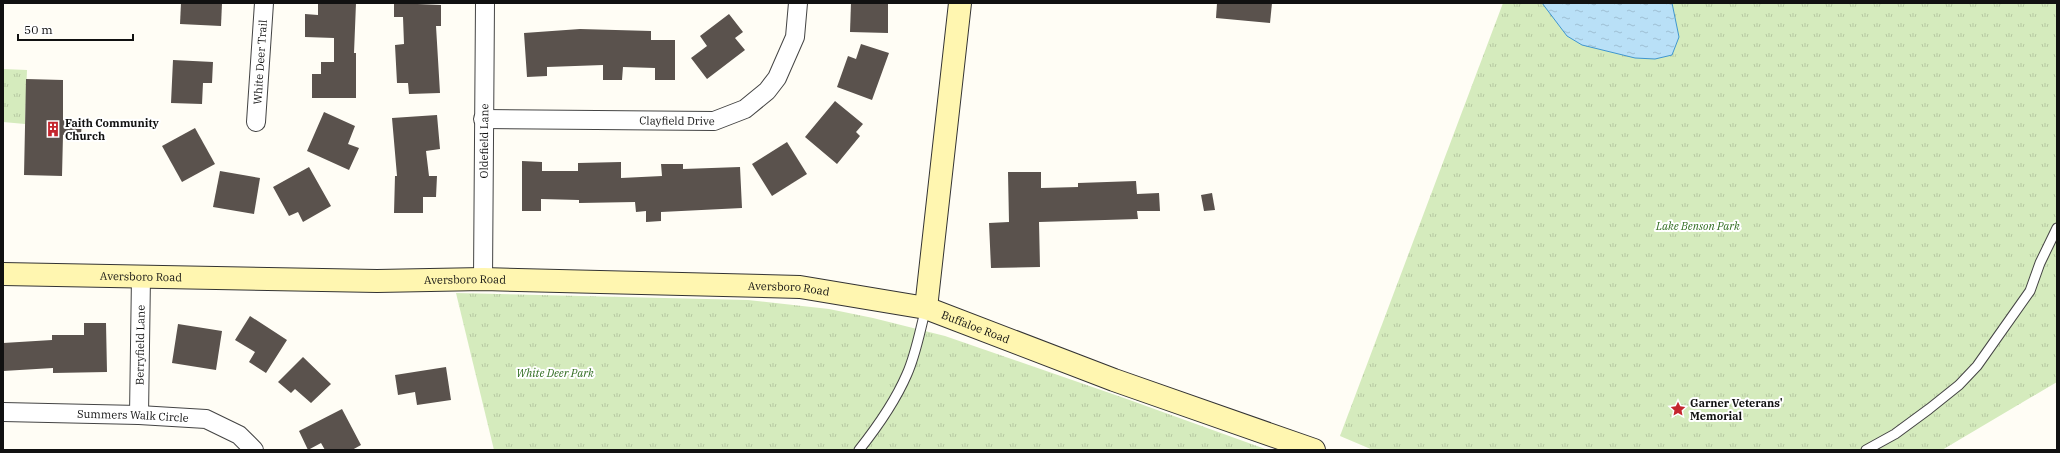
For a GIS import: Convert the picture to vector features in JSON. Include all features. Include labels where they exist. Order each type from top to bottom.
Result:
[{"type":"street","name":"White Deer Trail","points":[[256,122],[264,3]]},
{"type":"street","name":"Oldefield Lane","points":[[483,279],[485,3]]},
{"type":"street","name":"Clayfield Drive","points":[[483,119],[714,121],[745,109],[767,91],[777,78],[795,37],[798,3]]},
{"type":"street","points":[[926,308],[960,3]]},
{"type":"street","name":"Aversboro Road","points":[[3,274],[377,281],[483,279],[800,287],[926,308]]},
{"type":"street","name":"Berryfield Lane","points":[[139,415],[141,276]]},
{"type":"street","name":"Buffaloe Road","points":[[926,308],[1100,374],[1314,450]]},
{"type":"street","name":"Summers Walk Circle","points":[[3,412],[139,415],[206,419],[239,436],[254,450]]},
{"type":"lane","points":[[1866,450],[1895,434],[1929,409],[1959,385],[1977,366],[2030,291],[2040,264],[2057,228]]},
{"type":"lane","points":[[859,450],[876,428],[891,404],[907,373],[926,308]]},
{"type":"green space","name":"Lake Benson Park","points":[[1503,3],[2057,3],[2057,382],[1942,450],[1373,450],[1340,436]]},
{"type":"green space","points":[[3,69],[27,70],[25,124],[3,122]]},
{"type":"green space","name":"White Deer Park","points":[[456,293],[748,300],[829,309],[873,318],[945,336],[1268,450],[494,450]]},
{"type":"water","points":[[1542,3],[1672,3],[1679,37],[1672,55],[1655,59],[1635,58],[1582,45],[1567,36]]},
{"type":"building","points":[[181,3],[222,3],[221,26],[180,24]]},
{"type":"building","points":[[318,3],[356,3],[354,53],[356,53],[356,98],[312,98],[312,74],[321,74],[321,62],[334,62],[334,38],[305,37],[305,14],[318,15]]},
{"type":"building","points":[[394,3],[441,5],[441,26],[436,26],[440,93],[409,94],[408,83],[397,83],[395,45],[404,44],[403,17],[394,17]]},
{"type":"building","points":[[851,3],[888,3],[888,33],[850,32]]},
{"type":"building","points":[[1217,3],[1272,3],[1270,23],[1216,18]]},
{"type":"building","points":[[729,14],[743,32],[735,38],[745,50],[707,79],[691,58],[707,46],[700,36]]},
{"type":"building","points":[[580,29],[651,31],[651,40],[675,40],[675,80],[655,80],[655,68],[623,67],[622,80],[603,80],[603,65],[547,67],[547,76],[527,77],[524,33]]},
{"type":"building","points":[[861,44],[889,53],[872,100],[837,87],[848,56],[856,59]]},
{"type":"building","points":[[173,60],[213,62],[212,83],[203,83],[202,104],[171,103]]},
{"type":"building","name":"Faith Community Church","points":[[26,79],[63,80],[63,120],[82,120],[81,135],[63,135],[62,176],[24,175]]},
{"type":"building","points":[[835,101],[863,124],[856,132],[860,136],[837,164],[805,137]]},
{"type":"building","points":[[324,112],[355,126],[348,144],[359,148],[349,170],[307,151]]},
{"type":"building","points":[[437,115],[440,149],[426,151],[429,176],[437,176],[436,197],[423,197],[423,213],[394,213],[395,176],[397,176],[392,118]]},
{"type":"building","points":[[195,128],[215,164],[182,182],[162,146]]},
{"type":"building","points":[[787,142],[807,174],[772,196],[752,164]]},
{"type":"building","points":[[522,161],[542,162],[542,171],[578,171],[578,163],[621,162],[621,178],[662,176],[661,164],[683,164],[683,169],[740,167],[742,208],[661,212],[661,221],[646,222],[646,211],[636,212],[635,202],[579,203],[579,200],[541,199],[541,211],[522,211]]},
{"type":"building","points":[[309,167],[331,206],[303,222],[298,212],[289,216],[273,187]]},
{"type":"building","points":[[220,171],[260,178],[254,214],[213,207]]},
{"type":"building","points":[[1008,172],[1041,172],[1041,188],[1078,187],[1078,183],[1136,181],[1137,194],[1159,193],[1160,211],[1137,211],[1138,219],[1039,222],[1040,267],[991,268],[989,223],[1009,222]]},
{"type":"building","points":[[1212,193],[1215,210],[1204,211],[1201,195]]},
{"type":"building","points":[[250,316],[287,340],[266,373],[249,362],[255,352],[235,340]]},
{"type":"building","points":[[84,323],[106,323],[107,372],[53,373],[53,368],[3,371],[3,343],[52,340],[52,335],[84,335]]},
{"type":"building","points":[[178,324],[222,331],[216,370],[172,363]]},
{"type":"building","points":[[303,357],[331,384],[311,403],[295,389],[291,393],[278,382]]},
{"type":"building","points":[[446,367],[451,400],[417,405],[415,392],[398,395],[395,375]]},
{"type":"building","points":[[342,409],[361,445],[352,450],[325,450],[321,443],[308,450],[299,431]]},
{"type":"place","name":"Faith Community Church","points":[[53,129]]},
{"type":"place","name":"Garner Veterans' Memorial","points":[[1678,409]]}]
